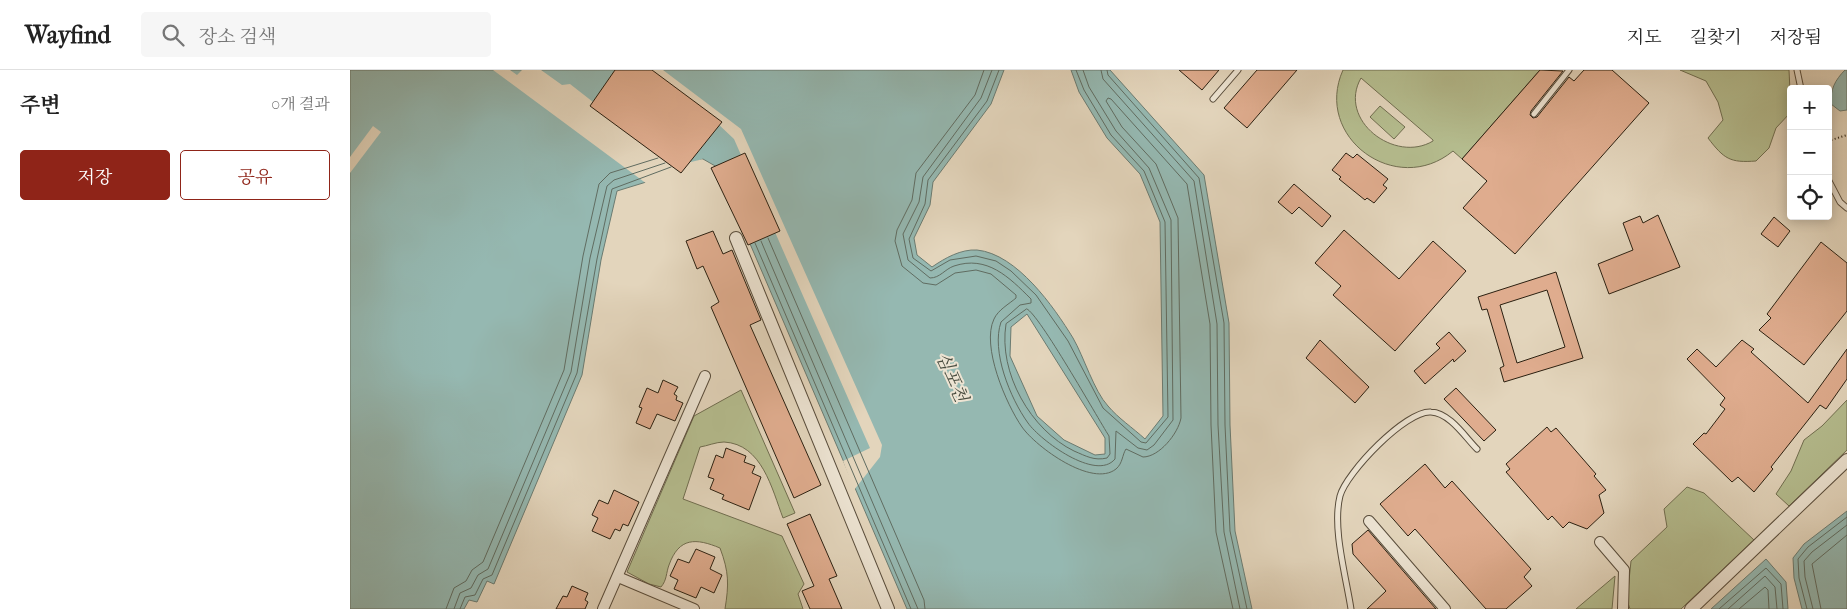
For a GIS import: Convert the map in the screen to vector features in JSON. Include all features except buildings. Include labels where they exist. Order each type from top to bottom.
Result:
[{"type":"street","points":[[736,238],[888,609]]},
{"type":"street","points":[[603,609],[705,376]]},
{"type":"street","points":[[1691,609],[1847,460]]},
{"type":"street","points":[[1369,521],[1445,609]]},
{"type":"street","points":[[1600,542],[1624,570],[1623,609]]},
{"type":"street","points":[[618,577],[694,609]]},
{"type":"lane","points":[[1213,99],[1238,70]]},
{"type":"lane","points":[[1534,114],[1569,70]]},
{"type":"lane","points":[[1797,70],[1800,85]]},
{"type":"lane","points":[[1832,187],[1840,202],[1847,208]]},
{"type":"lane","points":[[1351,609],[1338,514],[1340,496],[1348,478],[1399,425],[1412,416],[1431,412],[1446,417],[1477,450]]},
{"type":"path","points":[[1832,140],[1847,135]]},
{"type":"green space","points":[[1343,70],[1540,70],[1462,159],[1453,151],[1431,164],[1408,168],[1385,164],[1365,153],[1350,137],[1340,118],[1337,95]],"holes":[[[1361,78],[1433,140],[1418,147],[1402,147],[1387,142],[1374,134],[1363,122],[1357,109],[1356,94]]]},
{"type":"green space","points":[[1680,70],[1789,70],[1787,116],[1776,128],[1769,148],[1756,161],[1740,161],[1728,158],[1708,138],[1723,120],[1718,102],[1706,81]]},
{"type":"green space","points":[[1380,106],[1405,127],[1394,139],[1370,117]]},
{"type":"green space","points":[[741,390],[795,513],[783,518],[770,482],[756,459],[748,451],[737,445],[724,442],[700,447],[683,499],[782,536],[804,584],[798,594],[803,609],[725,609],[727,571],[723,556],[720,548],[703,542],[689,542],[678,549],[673,556],[661,587],[649,584],[627,572],[694,416]]},
{"type":"green space","points":[[1847,400],[1847,450],[1789,506],[1776,494],[1791,471],[1804,440],[1822,426]]},
{"type":"green space","points":[[1687,487],[1704,493],[1754,540],[1681,609],[1630,609],[1627,600],[1631,561],[1667,527],[1664,509]]},
{"type":"green space","points":[[1615,576],[1612,609],[1576,609]]},
{"type":"water","name":"심포천","points":[[350,70],[1004,70],[991,104],[933,182],[930,205],[914,238],[917,255],[932,267],[953,255],[977,250],[992,254],[1020,271],[1045,298],[1065,325],[1103,400],[1116,415],[1145,439],[1163,416],[1160,222],[1140,174],[1107,138],[1079,92],[1071,70],[1110,70],[1204,175],[1229,323],[1230,425],[1235,531],[1252,609],[907,609],[717,167],[703,159],[656,179],[617,191],[601,260],[582,375],[494,584],[487,581],[477,602],[469,600],[464,609],[350,609]],"holes":[[[1027,314],[1105,438],[1105,454],[1095,455],[1064,440],[1037,416],[1010,356],[1011,327]]]},
{"type":"water","points":[[1847,70],[1847,110],[1840,111],[1832,105],[1832,90],[1838,78]]},
{"type":"water","points":[[1847,511],[1847,609],[1802,609],[1794,578],[1793,558],[1804,544]]},
{"type":"water","points":[[1766,559],[1786,582],[1788,609],[1711,609]]},
{"type":"pier","points":[[493,70],[510,70],[517,75],[522,70],[541,70],[562,85],[570,84],[675,166],[703,159],[700,163],[647,184]]},
{"type":"pier","points":[[646,70],[663,70],[741,129],[882,445],[880,457],[854,490],[843,461],[870,448],[734,139],[716,122]]},
{"type":"pier","points":[[373,126],[381,132],[350,173],[350,157]]}]
